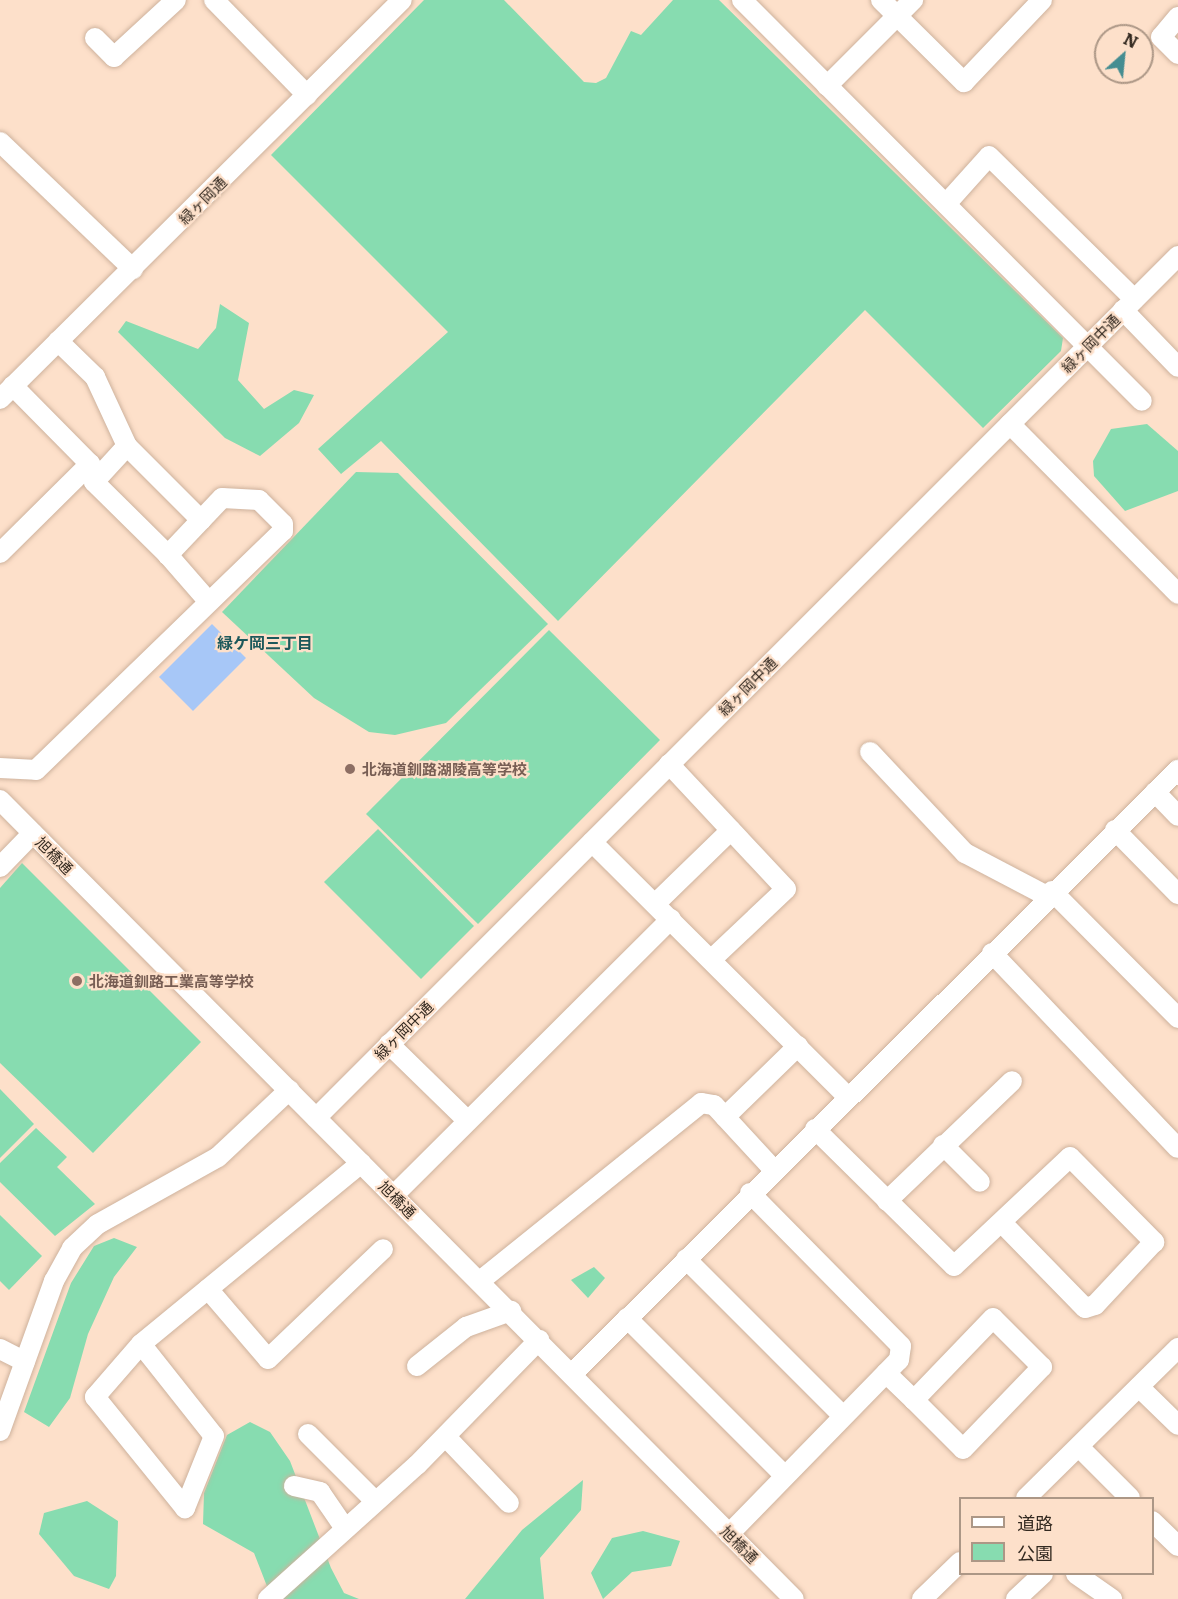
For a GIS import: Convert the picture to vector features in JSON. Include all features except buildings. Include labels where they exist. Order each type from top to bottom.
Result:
[{"type":"street","points":[[95,38],[114,57],[176,0]]},
{"type":"street","points":[[214,0],[307,95]]},
{"type":"street","name":"緑ヶ岡通","points":[[7,393],[402,0]]},
{"type":"street","points":[[741,0],[1142,401]]},
{"type":"street","points":[[881,0],[964,82],[1042,0]]},
{"type":"street","points":[[827,86],[913,0]]},
{"type":"street","points":[[1178,18],[1161,36],[1178,54]]},
{"type":"street","points":[[0,142],[133,269]]},
{"type":"street","points":[[946,204],[989,156],[1129,305],[1178,367]]},
{"type":"street","name":"緑ヶ岡中通","points":[[316,1118],[1177,258]]},
{"type":"street","points":[[58,341],[95,377],[127,446],[201,520]]},
{"type":"street","points":[[0,553],[90,464],[7,393]]},
{"type":"street","points":[[1010,424],[1178,594]]},
{"type":"street","points":[[127,446],[94,482],[168,555],[209,602]]},
{"type":"street","points":[[0,768],[36,770],[283,531],[283,524],[259,500],[222,498],[168,555]]},
{"type":"street","points":[[870,752],[965,853],[1049,894],[1178,1018]]},
{"type":"street","points":[[669,764],[786,889],[711,960]]},
{"type":"street","points":[[572,1374],[1049,894],[1178,770]]},
{"type":"street","points":[[1155,792],[1178,816]]},
{"type":"street","name":"旭橋通","points":[[0,800],[511,1311],[794,1599]]},
{"type":"street","points":[[655,904],[731,830]]},
{"type":"street","points":[[1115,830],[1178,894]]},
{"type":"street","points":[[0,867],[33,833]]},
{"type":"street","points":[[592,842],[847,1096]]},
{"type":"street","points":[[394,1195],[671,919]]},
{"type":"street","points":[[992,952],[1178,1148]]},
{"type":"street","points":[[389,1044],[468,1121]]},
{"type":"street","points":[[725,1117],[798,1046]]},
{"type":"street","points":[[887,1201],[1012,1081]]},
{"type":"street","points":[[0,1431],[63,1262],[82,1236],[218,1157],[289,1090]]},
{"type":"street","points":[[480,1281],[701,1103],[714,1106],[774,1170]]},
{"type":"street","points":[[815,1129],[954,1266],[1070,1158],[1154,1242],[1095,1305],[1084,1308],[1002,1223]]},
{"type":"street","points":[[943,1145],[980,1182]]},
{"type":"street","points":[[141,1344],[214,1436],[185,1508],[94,1397],[141,1344],[361,1163]]},
{"type":"street","points":[[729,1534],[784,1475],[899,1360],[901,1346],[750,1193]]},
{"type":"street","points":[[208,1289],[268,1359],[382,1249]]},
{"type":"street","points":[[686,1259],[843,1416]]},
{"type":"street","points":[[417,1366],[466,1326],[511,1311]]},
{"type":"street","points":[[627,1318],[784,1475]]},
{"type":"street","points":[[886,1372],[914,1400],[963,1449],[1042,1367],[993,1318],[914,1400]]},
{"type":"street","points":[[268,1599],[344,1527],[446,1437],[539,1340]]},
{"type":"street","points":[[1027,1497],[1178,1348]]},
{"type":"street","points":[[0,1349],[25,1362]]},
{"type":"street","points":[[1139,1386],[1178,1425]]},
{"type":"street","points":[[308,1434],[374,1500]]},
{"type":"street","points":[[446,1437],[509,1503]]},
{"type":"street","points":[[1079,1447],[1129,1497]]},
{"type":"street","points":[[294,1486],[320,1492],[344,1527]]},
{"type":"street","points":[[1154,1523],[1178,1546]]},
{"type":"street","points":[[922,1599],[959,1563]]},
{"type":"street","points":[[1016,1599],[1042,1575]]},
{"type":"street","points":[[1077,1575],[1110,1598]]},
{"type":"green space","points":[[424,0],[504,0],[584,82],[596,83],[606,78],[631,31],[641,35],[673,0],[719,0],[1063,338],[1061,351],[983,428],[865,310],[558,621],[381,441],[341,474],[318,449],[448,332],[271,155]]},
{"type":"green space","points":[[220,304],[249,323],[238,380],[264,409],[294,390],[314,395],[299,423],[260,456],[225,438],[118,332],[126,321],[198,349],[216,328]]},
{"type":"green space","points":[[1147,424],[1178,451],[1178,491],[1125,511],[1094,476],[1093,461],[1111,429]]},
{"type":"green space","points":[[356,472],[398,473],[548,624],[446,723],[395,735],[369,732],[314,698],[222,612]]},
{"type":"green space","points":[[549,630],[660,740],[478,924],[366,814]]},
{"type":"green space","points":[[378,829],[474,926],[421,979],[324,882]]},
{"type":"green space","points":[[22,863],[201,1042],[93,1153],[0,1063],[0,888]]},
{"type":"green space","points":[[0,1089],[34,1124],[0,1158]]},
{"type":"green space","points":[[36,1128],[67,1157],[57,1167],[95,1204],[55,1236],[0,1182],[0,1163]]},
{"type":"green space","points":[[0,1215],[42,1256],[9,1290],[0,1281]]},
{"type":"green space","points":[[114,1238],[137,1247],[114,1277],[88,1334],[70,1398],[49,1427],[24,1412],[71,1283],[94,1246]]},
{"type":"green space","points":[[594,1267],[605,1278],[588,1298],[571,1280]]},
{"type":"green space","points":[[250,1422],[270,1432],[290,1461],[331,1568],[344,1593],[359,1599],[272,1599],[254,1553],[203,1524],[204,1493],[227,1435]]},
{"type":"green space","points":[[583,1480],[581,1510],[540,1558],[544,1599],[465,1599],[522,1530]]},
{"type":"green space","points":[[87,1501],[118,1521],[116,1576],[109,1589],[74,1576],[39,1534],[44,1513]]},
{"type":"green space","points":[[643,1531],[680,1541],[671,1566],[632,1572],[603,1599],[591,1573],[612,1538]]},
{"type":"water","points":[[212,624],[246,658],[193,711],[159,677]]},
{"type":"place","name":"北海道釧路湖陵高等学校","points":[[350,769]]},
{"type":"place","name":"北海道釧路工業高等学校","points":[[77,981]]},
{"type":"district","name":"緑ケ岡三丁目","points":[[265,642]]}]
